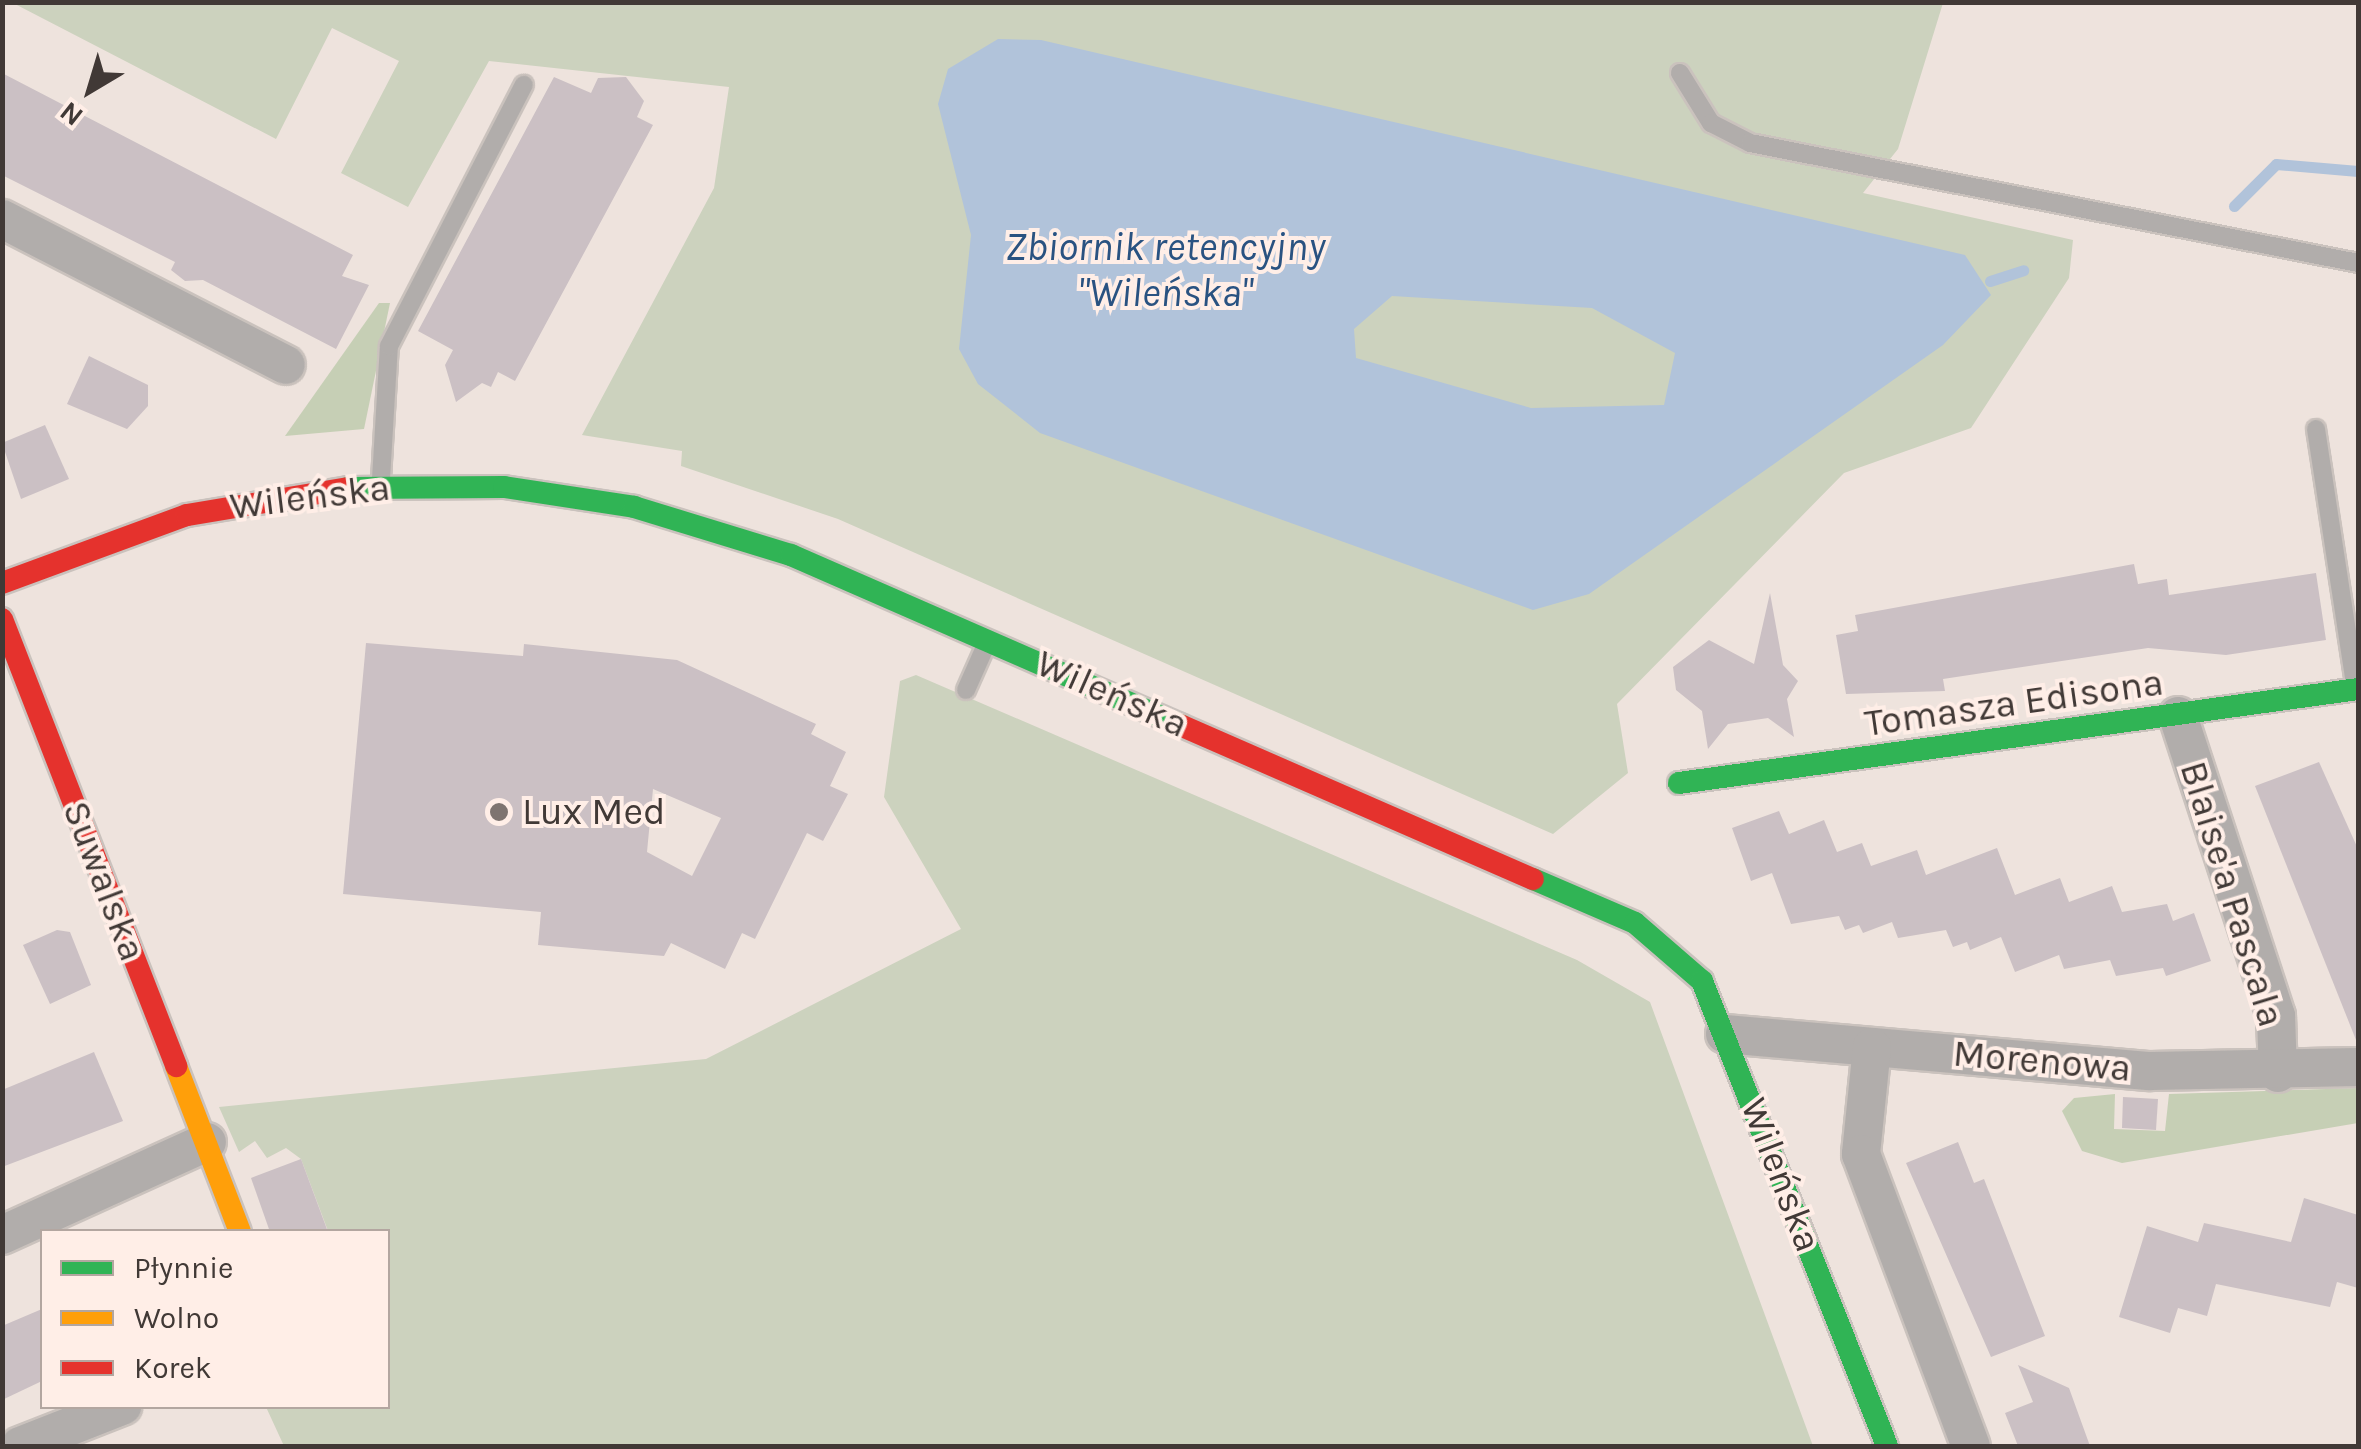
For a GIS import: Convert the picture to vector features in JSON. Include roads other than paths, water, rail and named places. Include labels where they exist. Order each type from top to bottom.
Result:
[{"type":"street","points":[[2,220],[286,366]]},
{"type":"street","name":"Wileńska","points":[[2,583],[186,515],[381,484],[538,490],[634,507],[749,539],[1636,923],[1688,962],[1726,1034],[1887,1446]]},
{"type":"street","name":"Suwalska","points":[[2,619],[239,1229]]},
{"type":"street","name":"Tomasza Edisona","points":[[1679,784],[2358,692]]},
{"type":"street","name":"Blaise'a Pascala","points":[[2178,716],[2276,1016],[2278,1073]]},
{"type":"street","name":"Morenowa","points":[[1726,1034],[2278,1073],[2358,1067]]},
{"type":"street","points":[[1872,1047],[1861,1154],[1972,1446]]},
{"type":"street","points":[[2,1235],[207,1142]]},
{"type":"street","points":[[20,1446],[114,1409]]},
{"type":"lane","points":[[1680,73],[1712,123],[1750,143],[2358,262]]},
{"type":"lane","points":[[381,484],[389,346],[524,84]]},
{"type":"lane","points":[[2316,430],[2358,692]]},
{"type":"lane","points":[[966,690],[989,640]]},
{"type":"water","name":"Zbiornik retencyjny \"Wileńska\"","points":[[998,39],[1041,40],[1965,255],[1991,295],[1943,345],[1589,594],[1533,610],[1040,433],[978,384],[959,349],[971,235],[938,104],[948,69]],"holes":[[[1392,296],[1592,308],[1675,353],[1664,405],[1531,408],[1356,358],[1354,329]]]},
{"type":"waterway","points":[[2234,206],[2276,164],[2358,171]]},
{"type":"waterway","points":[[1990,281],[2023,270]]},
{"type":"place","name":"Lux Med","points":[[499,812]]}]
